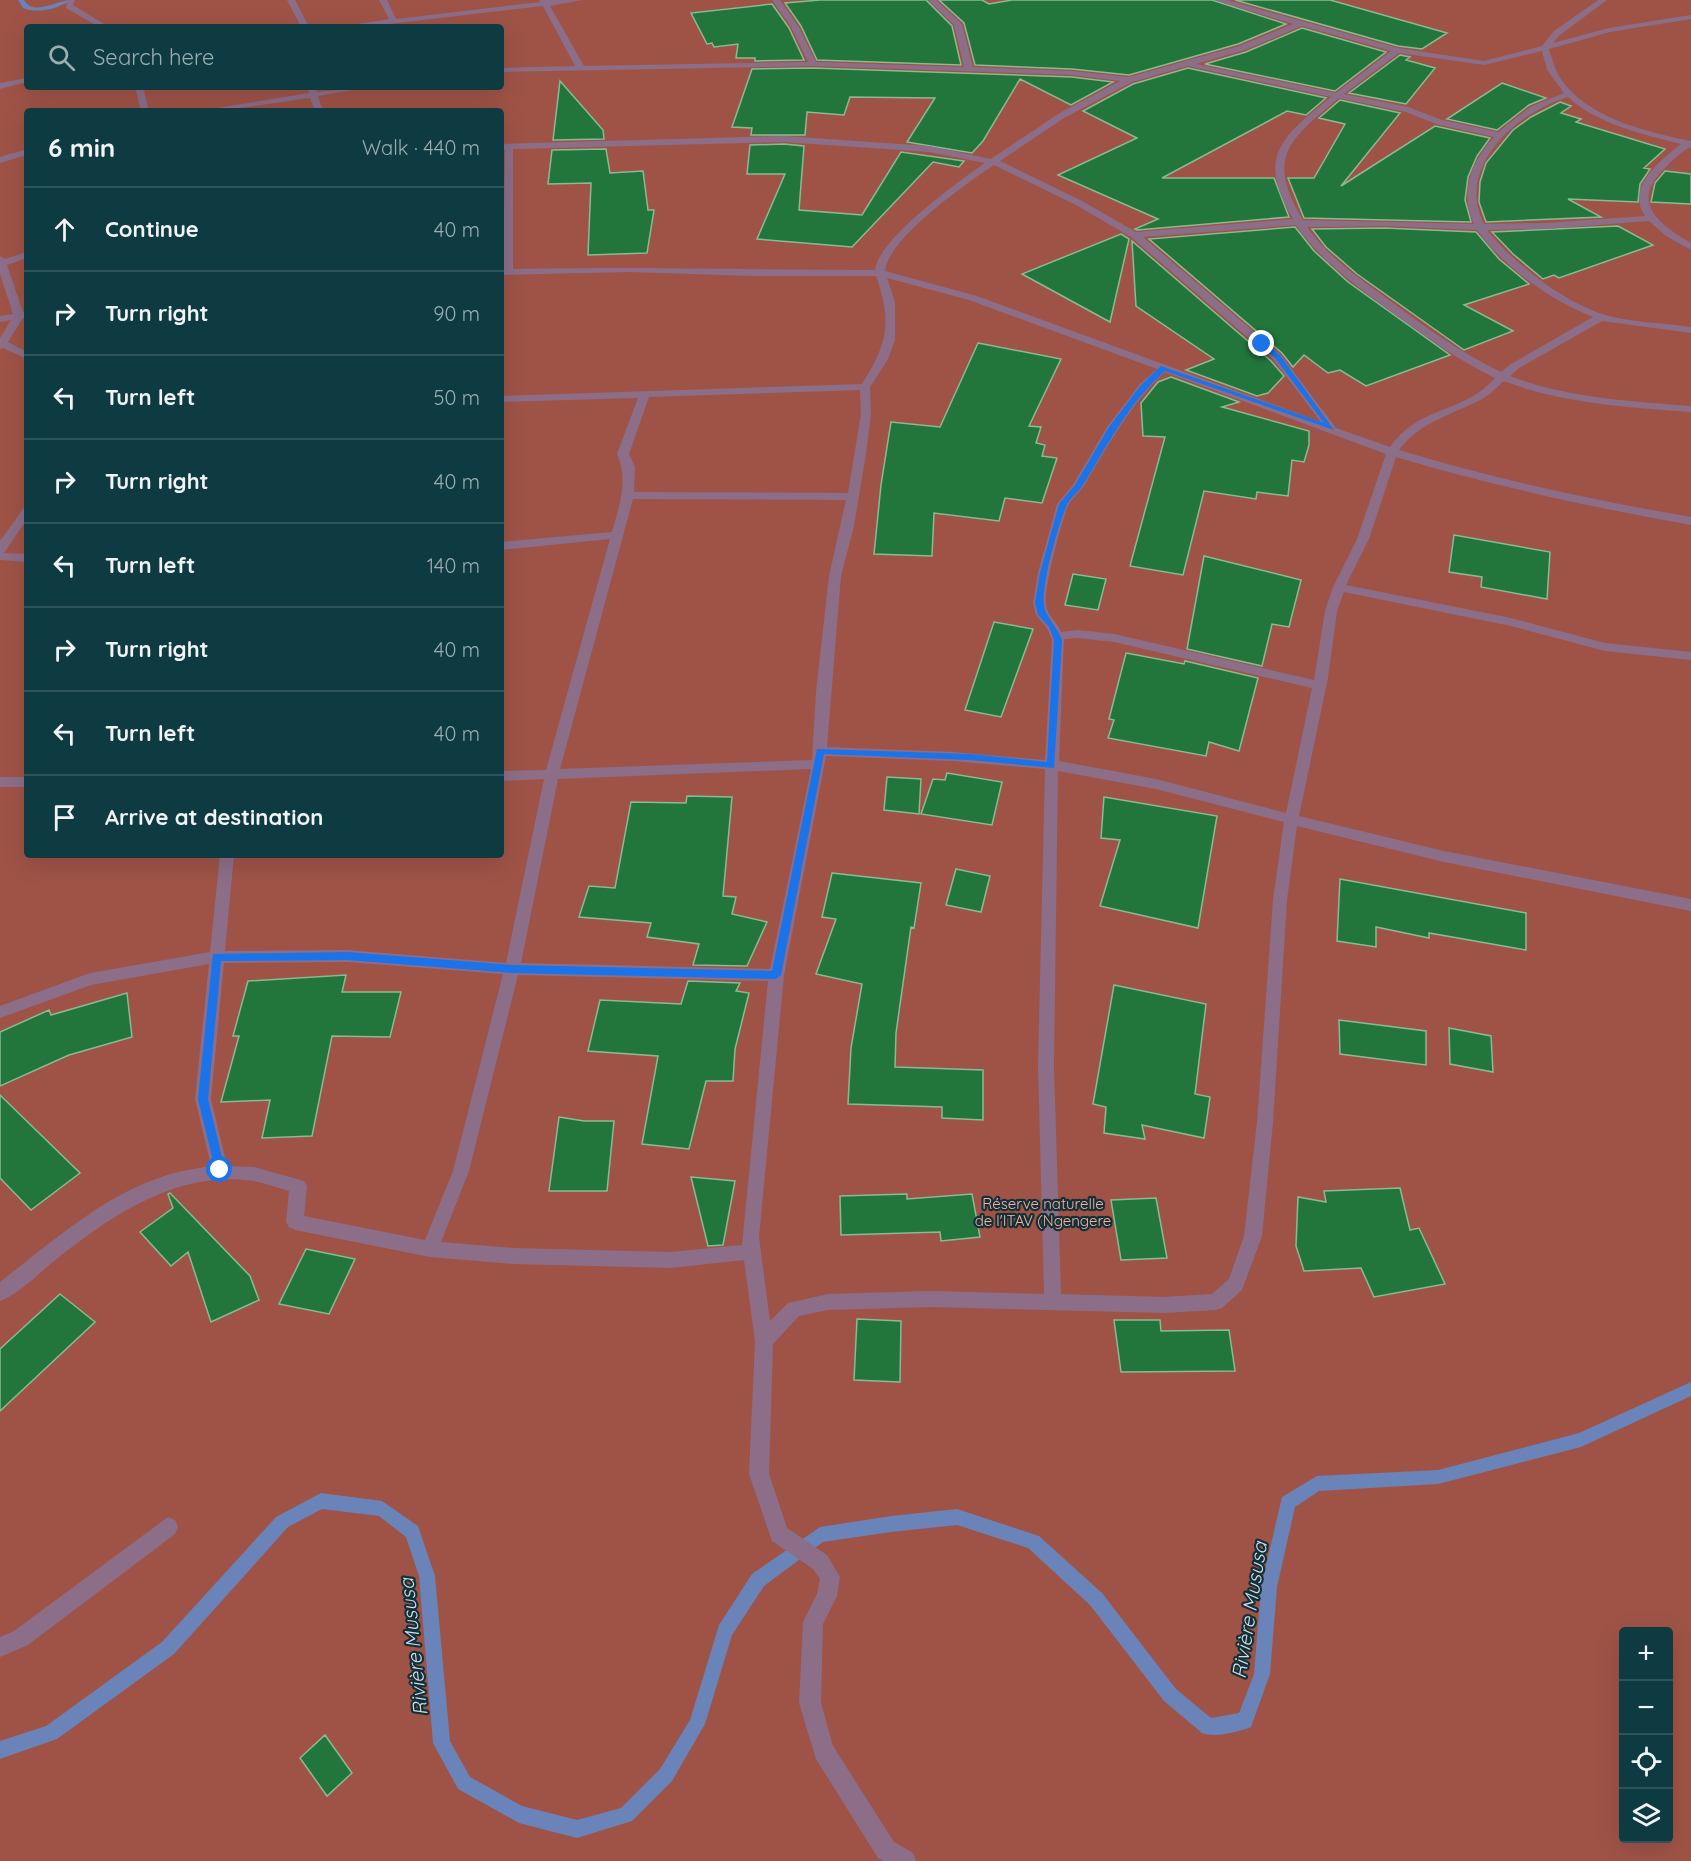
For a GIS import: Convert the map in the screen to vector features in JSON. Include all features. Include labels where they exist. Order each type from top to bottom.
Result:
[{"type":"street","points":[[70,0],[69,6],[100,24]]},
{"type":"street","points":[[291,0],[303,24]]},
{"type":"street","points":[[383,0],[393,20]]},
{"type":"street","points":[[364,24],[543,1],[578,0]]},
{"type":"street","points":[[776,0],[795,27],[813,64]]},
{"type":"street","points":[[932,0],[958,24],[969,69]]},
{"type":"street","points":[[1218,0],[1397,50],[1484,63],[1609,30],[1691,17]]},
{"type":"street","points":[[1545,48],[1557,33],[1604,0]]},
{"type":"street","points":[[543,1],[580,67]]},
{"type":"street","points":[[905,1861],[886,1850],[824,1750],[810,1703],[813,1622],[827,1596],[830,1577],[820,1562],[779,1534],[759,1474],[764,1341],[750,1237],[776,975],[810,798],[820,758],[823,692],[835,576],[853,497],[866,414],[865,387],[883,359],[890,340],[890,303],[880,273],[881,261],[920,216],[964,182],[1061,116],[1129,81],[1242,48],[1299,24]]},
{"type":"street","points":[[1545,48],[1550,68],[1581,105],[1600,115],[1689,143]]},
{"type":"street","points":[[1397,50],[1365,73],[1295,134],[1284,148],[1279,160],[1283,187],[1297,222],[1340,269],[1428,333],[1500,376],[1523,385],[1561,393],[1691,409]]},
{"type":"street","points":[[504,70],[813,64],[1072,73],[1129,81]]},
{"type":"street","points":[[1190,64],[1408,110],[1439,122],[1498,135]]},
{"type":"street","points":[[0,86],[24,81]]},
{"type":"street","points":[[141,90],[144,108]]},
{"type":"street","points":[[219,108],[312,91],[318,108]]},
{"type":"street","points":[[1570,94],[1532,108],[1498,135],[1479,162],[1472,185],[1472,210],[1478,227],[1512,264],[1561,296],[1601,317],[1691,330]]},
{"type":"street","points":[[1332,428],[1277,357],[1162,257],[1134,235],[1079,203],[995,162],[918,148],[784,139],[505,147],[504,272],[630,269],[753,273],[880,273],[972,298],[1332,428],[1392,452],[1507,485],[1691,521]]},
{"type":"street","points":[[1689,143],[1661,163],[1647,179],[1642,197],[1650,218],[1663,231],[1691,247]]},
{"type":"street","points":[[0,160],[24,153]]},
{"type":"street","points":[[1134,235],[1297,222],[1313,225],[1384,223],[1478,227],[1546,226],[1650,218]]},
{"type":"street","points":[[23,315],[1,261],[24,256]]},
{"type":"street","points":[[0,320],[23,315]]},
{"type":"street","points":[[23,315],[2,345],[24,355]]},
{"type":"street","points":[[764,1341],[794,1309],[828,1302],[930,1299],[1164,1305],[1216,1302],[1236,1284],[1253,1236],[1265,1122],[1280,900],[1292,820],[1331,611],[1339,587],[1363,539],[1392,452],[1404,435],[1434,416],[1481,396],[1500,376],[1601,317]]},
{"type":"street","points":[[1053,1302],[1047,1227],[1046,972],[1057,636],[1053,626],[1042,615],[1039,603],[1044,573],[1063,504],[1078,486],[1111,429],[1144,386],[1164,368]]},
{"type":"street","points":[[504,399],[865,387]]},
{"type":"street","points":[[430,1249],[461,1171],[512,969],[552,774],[628,495],[629,467],[623,454],[645,393]]},
{"type":"street","points":[[628,495],[853,497]]},
{"type":"street","points":[[0,550],[24,516]]},
{"type":"street","points":[[504,546],[617,535]]},
{"type":"street","points":[[0,556],[24,558]]},
{"type":"street","points":[[1339,587],[1511,622],[1605,647],[1691,656]]},
{"type":"street","points":[[1057,636],[1078,634],[1114,639],[1318,685]]},
{"type":"street","points":[[504,776],[820,758],[970,757],[1051,766],[1158,783],[1292,820],[1439,856],[1691,905]]},
{"type":"street","points":[[0,782],[24,782]]},
{"type":"street","points":[[220,1170],[203,1099],[227,858]]},
{"type":"street","points":[[0,1012],[90,979],[217,957],[347,956],[512,969],[776,975]]},
{"type":"street","points":[[0,1293],[92,1221],[152,1186],[220,1170],[273,1175],[298,1185],[295,1222],[430,1249],[513,1256],[671,1260],[752,1252]]},
{"type":"street","points":[[0,1647],[21,1638],[168,1527]]},
{"type":"green space","name":"Réserve naturelle de l'ITAV (Ngengere","points":[[0,0],[1691,0],[1691,1861],[0,1861]]},
{"type":"building","points":[[820,0],[926,0],[952,26],[961,65],[817,60],[801,26],[785,3]]},
{"type":"building","points":[[939,0],[982,0],[989,4],[1012,0],[1212,0],[1286,24],[1238,44],[1129,75],[1072,69],[975,65],[964,23]]},
{"type":"building","points":[[1235,0],[1330,0],[1447,33],[1422,49],[1398,46]]},
{"type":"building","points":[[772,4],[789,28],[804,60],[755,61],[755,58],[736,58],[738,44],[714,47],[712,43],[707,44],[691,13]]},
{"type":"building","points":[[1302,28],[1386,52],[1335,91],[1205,64],[1246,52]]},
{"type":"building","points":[[1400,55],[1410,57],[1406,60],[1435,68],[1406,104],[1349,93]]},
{"type":"building","points":[[813,68],[1072,77],[1113,82],[1071,105],[1020,79],[983,141],[972,153],[907,142],[935,98],[850,97],[844,115],[807,112],[805,135],[751,135],[752,128],[732,127],[752,69]]},
{"type":"building","points":[[1188,68],[1326,98],[1306,115],[1287,111],[1162,178],[1274,178],[1289,217],[1137,230],[1135,229],[1158,219],[1058,175],[1137,138],[1083,111],[1133,84]]},
{"type":"building","points":[[560,81],[603,130],[604,139],[553,140]]},
{"type":"building","points":[[1502,83],[1546,98],[1529,105],[1497,130],[1447,119]]},
{"type":"building","points":[[1340,100],[1400,113],[1341,186],[1435,126],[1490,138],[1477,156],[1468,177],[1465,200],[1471,222],[1304,218],[1288,178],[1314,178],[1345,124],[1319,118]]},
{"type":"building","points":[[1560,102],[1571,106],[1561,113],[1581,119],[1576,122],[1665,149],[1644,168],[1650,169],[1640,184],[1638,202],[1568,199],[1601,217],[1486,222],[1479,202],[1480,182],[1486,163],[1513,130],[1531,117]]},
{"type":"building","points":[[750,145],[804,146],[799,210],[862,215],[901,152],[964,161],[959,167],[933,162],[852,247],[757,239],[785,174],[747,174]]},
{"type":"building","points":[[606,149],[610,173],[643,171],[648,210],[654,210],[647,253],[588,255],[591,183],[548,184],[552,150]]},
{"type":"building","points":[[1665,171],[1691,174],[1691,204],[1651,202],[1655,183]]},
{"type":"building","points":[[1618,226],[1653,245],[1559,278],[1554,275],[1543,279],[1513,254],[1492,232]]},
{"type":"building","points":[[1295,227],[1314,251],[1348,282],[1450,355],[1366,386],[1340,370],[1328,373],[1304,355],[1293,367],[1282,353],[1149,239]]},
{"type":"building","points":[[1384,228],[1476,232],[1499,259],[1529,284],[1464,305],[1513,331],[1464,350],[1357,274],[1326,247],[1312,229]]},
{"type":"building","points":[[1121,234],[1129,239],[1110,322],[1022,274]]},
{"type":"building","points":[[1132,241],[1271,361],[1284,376],[1268,393],[1257,396],[1186,370],[1214,359],[1136,306]]},
{"type":"building","points":[[978,343],[1061,359],[1029,426],[1041,427],[1036,443],[1045,445],[1042,456],[1057,458],[1042,503],[1005,498],[999,521],[934,513],[932,556],[874,554],[881,485],[891,422],[940,427]]},
{"type":"building","points":[[1171,377],[1239,402],[1222,407],[1309,431],[1309,445],[1304,462],[1292,460],[1288,496],[1257,492],[1256,499],[1204,491],[1183,575],[1130,566],[1165,437],[1143,436],[1141,403],[1158,382]]},
{"type":"building","points":[[1454,535],[1550,552],[1547,599],[1481,587],[1482,577],[1449,572]]},
{"type":"building","points":[[1204,556],[1301,580],[1289,627],[1272,624],[1262,666],[1187,649]]},
{"type":"building","points":[[1073,574],[1106,579],[1098,610],[1065,605]]},
{"type":"building","points":[[994,622],[1033,629],[1001,717],[965,710]]},
{"type":"building","points":[[1126,653],[1184,664],[1185,661],[1258,678],[1239,751],[1209,742],[1206,756],[1108,738],[1114,720],[1109,719]]},
{"type":"building","points":[[947,773],[1002,782],[992,825],[921,814],[933,779],[945,780]]},
{"type":"building","points":[[887,777],[921,779],[919,814],[884,810]]},
{"type":"building","points":[[687,796],[732,797],[723,896],[736,897],[732,914],[767,922],[747,966],[693,965],[699,944],[647,937],[651,923],[579,917],[589,886],[615,888],[631,802],[686,803]]},
{"type":"building","points":[[1104,797],[1217,816],[1198,928],[1100,906],[1120,840],[1101,838]]},
{"type":"building","points":[[956,869],[990,876],[981,912],[946,905]]},
{"type":"building","points":[[832,873],[921,883],[914,928],[911,927],[896,1033],[895,1067],[983,1070],[983,1120],[942,1118],[942,1107],[848,1104],[851,1048],[862,984],[816,974],[836,919],[822,917]]},
{"type":"building","points":[[1340,879],[1526,913],[1526,950],[1429,933],[1429,938],[1376,927],[1376,947],[1337,941]]},
{"type":"building","points":[[346,975],[342,992],[401,992],[390,1037],[332,1036],[312,1136],[262,1138],[270,1100],[221,1102],[239,1036],[233,1036],[248,981]]},
{"type":"building","points":[[688,981],[740,983],[736,991],[749,993],[735,1049],[733,1081],[706,1081],[689,1149],[642,1144],[658,1056],[588,1051],[600,1000],[681,1004]]},
{"type":"building","points":[[1114,985],[1206,1004],[1195,1094],[1210,1097],[1204,1138],[1142,1125],[1145,1139],[1104,1133],[1106,1107],[1093,1104]]},
{"type":"building","points":[[127,993],[132,1037],[69,1055],[0,1086],[0,1032],[49,1010],[51,1015]]},
{"type":"building","points":[[1339,1020],[1426,1031],[1426,1065],[1340,1054]]},
{"type":"building","points":[[1449,1028],[1491,1036],[1493,1072],[1450,1064]]},
{"type":"building","points":[[0,1095],[80,1173],[31,1210],[0,1178]]},
{"type":"building","points":[[559,1117],[584,1121],[614,1121],[607,1191],[549,1191]]},
{"type":"building","points":[[691,1177],[735,1181],[723,1245],[708,1246]]},
{"type":"building","points":[[1400,1188],[1410,1230],[1419,1228],[1445,1284],[1374,1297],[1361,1268],[1304,1271],[1296,1246],[1298,1197],[1326,1202],[1324,1191]]},
{"type":"building","points":[[170,1193],[250,1276],[259,1300],[211,1322],[188,1252],[171,1266],[140,1232],[173,1208],[168,1194]]},
{"type":"building","points":[[907,1194],[907,1199],[972,1194],[980,1237],[941,1241],[940,1232],[841,1235],[840,1196]]},
{"type":"building","points":[[1156,1198],[1167,1258],[1121,1260],[1111,1200]]},
{"type":"building","points":[[306,1249],[355,1259],[329,1314],[279,1304]]},
{"type":"building","points":[[60,1294],[95,1322],[0,1411],[0,1349]]},
{"type":"building","points":[[857,1319],[901,1321],[900,1382],[854,1380]]},
{"type":"building","points":[[1114,1320],[1160,1320],[1161,1331],[1229,1330],[1235,1371],[1121,1372]]},
{"type":"building","points":[[325,1735],[352,1773],[327,1796],[300,1758]]},
{"type":"waterway","points":[[21,0],[25,7],[33,10],[48,8],[68,0]]},
{"type":"waterway","name":"Rivière Mususa","points":[[0,1750],[51,1733],[168,1648],[282,1522],[321,1501],[382,1509],[412,1532],[427,1576],[442,1743],[464,1783],[519,1814],[577,1829],[626,1815],[666,1775],[697,1724],[725,1631],[758,1580],[820,1535],[957,1517],[1033,1542],[1096,1599],[1170,1695],[1208,1727],[1245,1721],[1262,1674],[1269,1587],[1288,1502],[1317,1484],[1438,1477],[1581,1440],[1691,1389]]},
{"type":"route","points":[[220,1170],[203,1099],[217,957],[347,956],[512,969],[776,975],[820,751],[970,757],[1051,766],[1058,640],[1053,626],[1042,615],[1039,603],[1044,573],[1063,504],[1078,486],[1111,429],[1144,386],[1164,368],[1332,428],[1277,357],[1262,344]]}]
